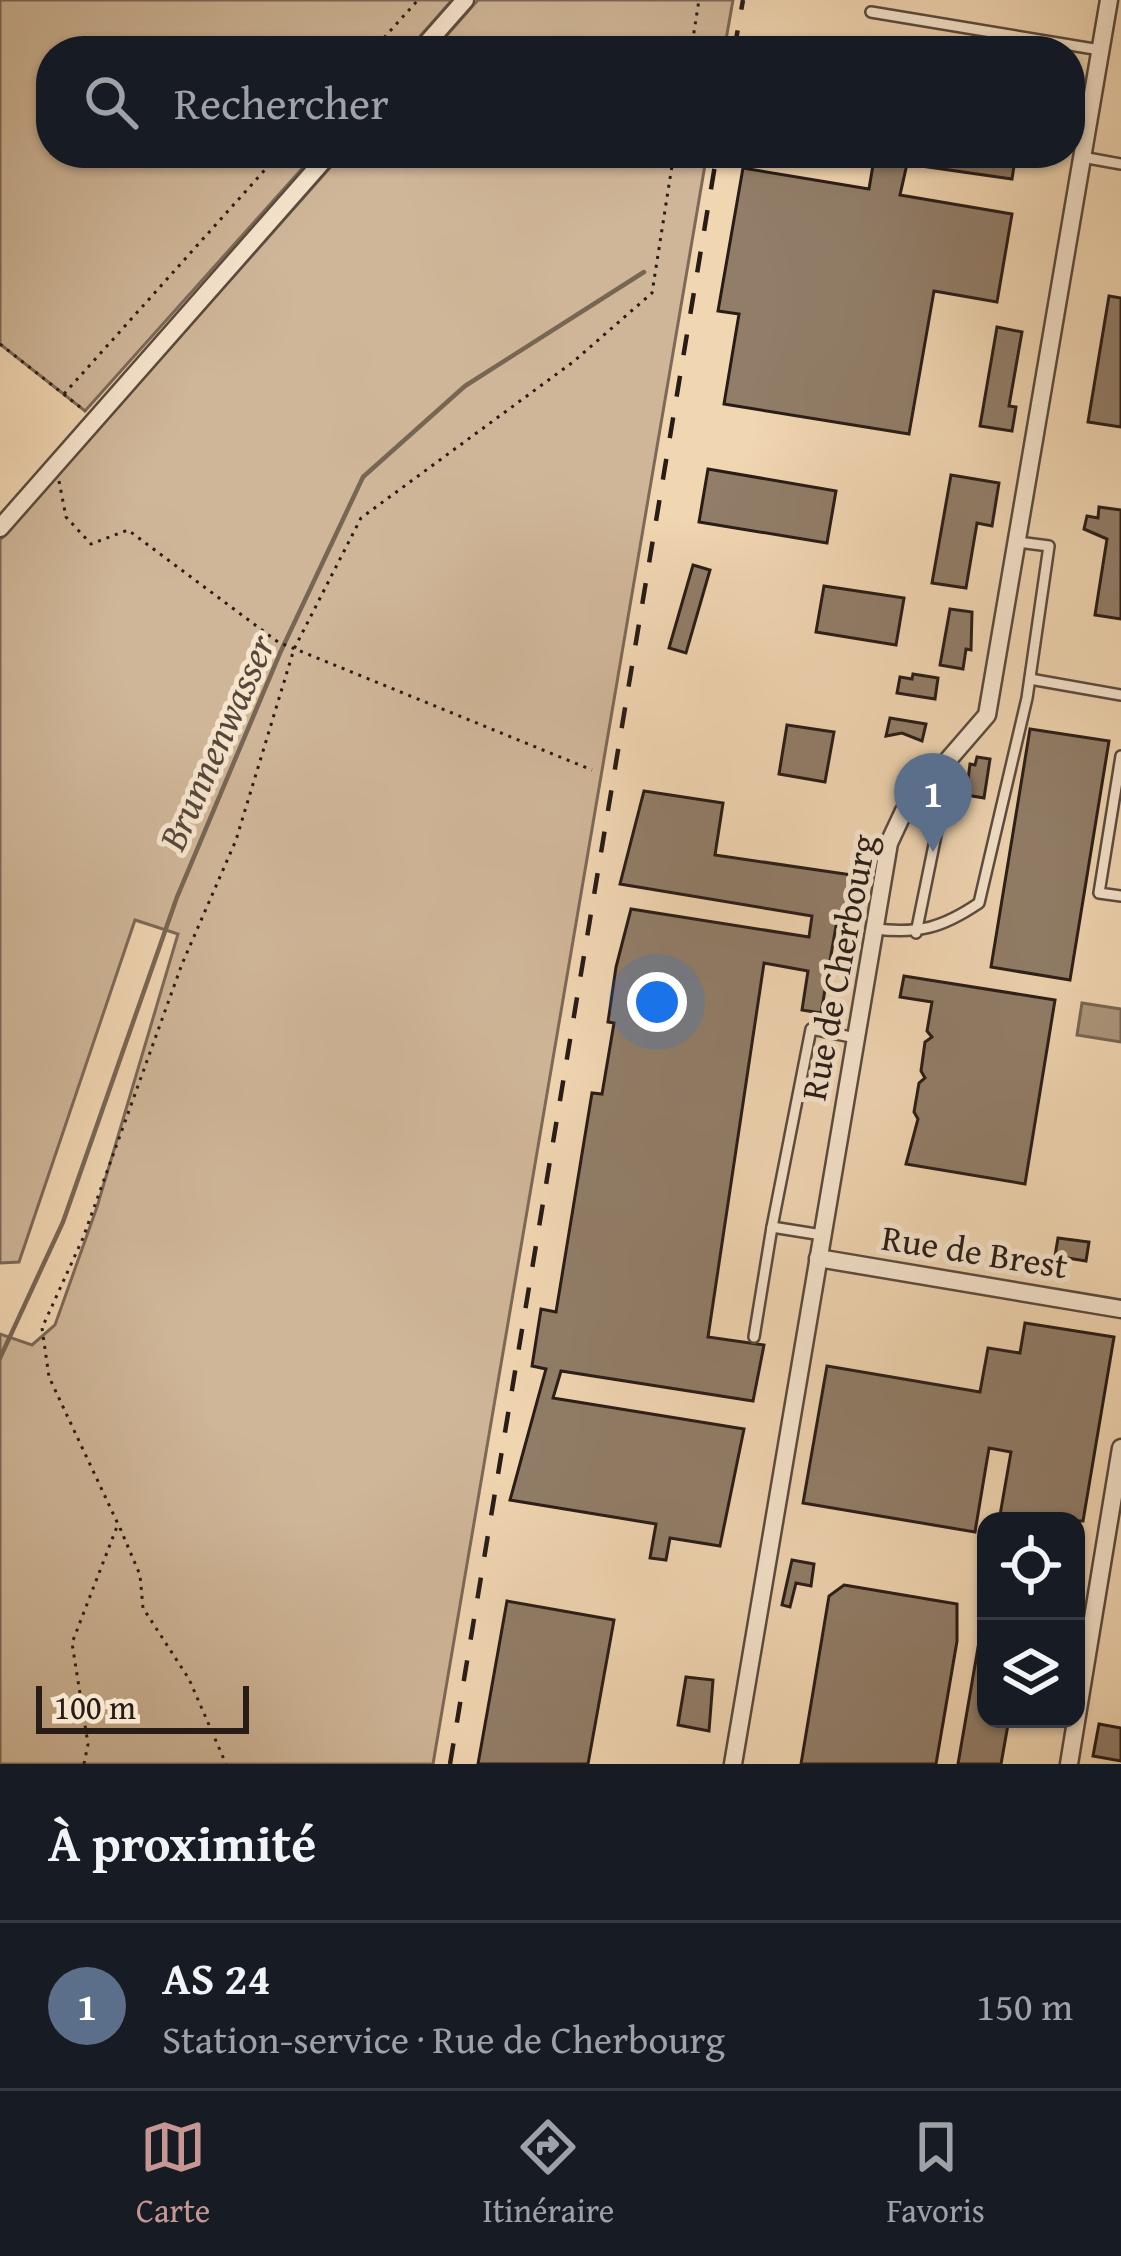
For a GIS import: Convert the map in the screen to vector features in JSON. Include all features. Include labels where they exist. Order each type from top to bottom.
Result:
[{"type":"street","points":[[433,36],[465,0]]},
{"type":"street","name":"Rue de Cherbourg","points":[[1085,139],[1108,0]]},
{"type":"street","points":[[0,528],[317,168]]},
{"type":"street","name":"Rue de Cherbourg","points":[[733,1764],[889,843],[904,811],[987,715],[1080,168]]},
{"type":"street","name":"Rue de Brest","points":[[818,1258],[1121,1306]]},
{"type":"street","points":[[1069,1764],[1121,1448]]},
{"type":"lane","points":[[871,12],[1016,36]]},
{"type":"lane","points":[[1085,48],[1100,50]]},
{"type":"lane","points":[[1085,158],[1121,164]]},
{"type":"lane","points":[[875,928],[916,933],[947,925],[979,903],[1030,679],[1049,546],[1018,542]]},
{"type":"lane","points":[[1030,679],[1121,694]]},
{"type":"lane","points":[[1121,756],[1100,892],[1121,896]]},
{"type":"lane","points":[[916,933],[945,791],[936,776]]},
{"type":"lane","points":[[754,1337],[811,1029],[856,1038]]},
{"type":"lane","points":[[772,1227],[822,1235]]},
{"type":"path","points":[[386,36],[418,0]]},
{"type":"path","points":[[693,36],[699,0]]},
{"type":"path","points":[[64,394],[267,168]]},
{"type":"path","points":[[226,1764],[190,1679],[143,1608],[140,1575],[49,1377],[42,1328],[83,1238],[182,964],[236,840],[294,649],[361,518],[573,362],[652,292],[672,168]]},
{"type":"path","points":[[0,344],[97,419]]},
{"type":"path","points":[[56,465],[67,517],[91,544],[128,530],[294,649],[592,770]]},
{"type":"path","points":[[85,1764],[88,1744],[71,1643],[118,1524]]},
{"type":"shaded area","points":[[0,0],[452,0],[420,36],[36,36],[36,168],[303,168],[85,411],[0,344]]},
{"type":"shaded area","points":[[478,0],[733,0],[727,36],[446,36]]},
{"type":"shaded area","points":[[330,168],[704,168],[433,1764],[0,1764],[0,1334],[32,1345],[55,1325],[97,1207],[178,934],[135,920],[19,1262],[0,1263],[0,540]]},
{"type":"shaded area","points":[[1082,1003],[1121,1009],[1121,1042],[1077,1035]]},
{"type":"building","points":[[743,168],[869,189],[872,168],[906,168],[900,195],[1012,214],[997,302],[934,291],[909,434],[724,404],[739,314],[718,311]]},
{"type":"building","points":[[935,168],[1014,168],[1012,179]]},
{"type":"building","points":[[1109,296],[1121,298],[1121,427],[1088,422]]},
{"type":"building","points":[[997,327],[1022,332],[1009,406],[1016,407],[1012,431],[980,426]]},
{"type":"building","points":[[708,469],[836,491],[827,543],[699,522]]},
{"type":"building","points":[[951,475],[999,483],[992,526],[977,523],[966,588],[932,583]]},
{"type":"building","points":[[1099,507],[1121,510],[1121,619],[1095,615],[1107,539],[1084,529],[1087,516],[1098,518]]},
{"type":"building","points":[[693,565],[710,570],[686,653],[669,648]]},
{"type":"building","points":[[824,586],[904,598],[896,645],[816,632]]},
{"type":"building","points":[[950,609],[972,612],[971,650],[966,649],[963,669],[940,665]]},
{"type":"building","points":[[913,674],[938,678],[935,699],[897,693],[900,677],[912,679]]},
{"type":"building","points":[[890,718],[926,724],[922,741],[902,733],[886,736]]},
{"type":"building","points":[[787,725],[834,732],[825,782],[779,774]]},
{"type":"building","points":[[1030,729],[1109,741],[1070,980],[991,967]]},
{"type":"building","points":[[977,757],[990,759],[984,798],[966,795],[970,764],[975,765]]},
{"type":"building","points":[[644,791],[723,803],[715,855],[852,875],[848,921],[837,920],[821,1013],[802,1010],[808,971],[764,963],[708,1337],[764,1345],[753,1401],[561,1371],[553,1398],[744,1429],[720,1546],[670,1538],[666,1560],[650,1558],[656,1524],[510,1500],[546,1369],[532,1366],[541,1309],[556,1312],[592,1093],[602,1094],[614,1023],[608,1022],[616,967],[631,909],[809,937],[812,916],[620,884]]},
{"type":"building","points":[[904,976],[1055,1000],[1025,1184],[906,1164],[918,1119],[914,1112],[919,1083],[925,1078],[921,1071],[925,1042],[932,1037],[927,1031],[932,1002],[900,997]]},
{"type":"building","points":[[1058,1238],[1089,1242],[1086,1261],[1055,1256]]},
{"type":"building","points":[[1025,1323],[1114,1337],[1085,1512],[1001,1512],[1011,1452],[989,1448],[975,1532],[803,1503],[827,1366],[980,1392],[988,1348],[1020,1353]]},
{"type":"building","points":[[792,1560],[814,1564],[811,1586],[796,1583],[790,1607],[782,1605]]},
{"type":"building","points":[[844,1585],[957,1604],[957,1641],[936,1764],[801,1764],[829,1596]]},
{"type":"building","points":[[507,1601],[614,1620],[588,1764],[478,1764]]},
{"type":"building","points":[[977,1653],[977,1728],[1007,1728],[1001,1764],[958,1764]]},
{"type":"building","points":[[686,1677],[713,1680],[709,1731],[678,1725]]},
{"type":"building","points":[[1099,1724],[1121,1728],[1121,1761],[1093,1756]]},
{"type":"waterway","name":"Brunnenwasser","points":[[0,1358],[63,1222],[177,897],[280,653],[363,477],[465,386],[644,272]]},
{"type":"railway","points":[[737,36],[743,0]]},
{"type":"railway","points":[[450,1764],[715,168]]},
{"type":"place","name":"AS 24","points":[[933,852]]}]
